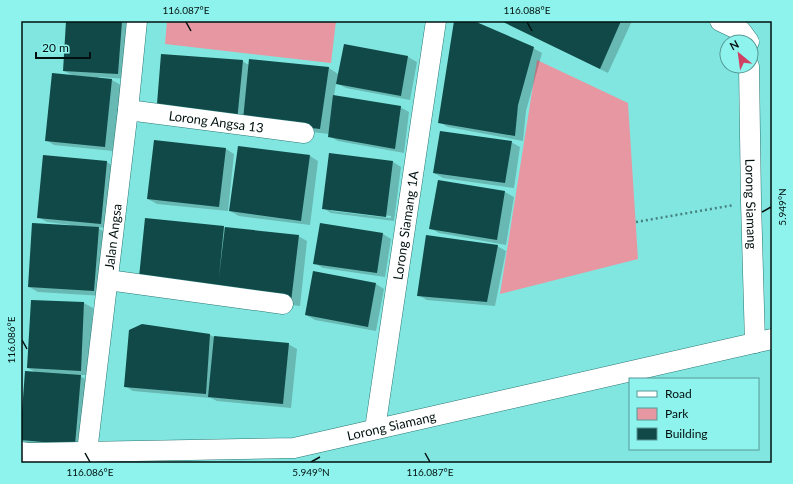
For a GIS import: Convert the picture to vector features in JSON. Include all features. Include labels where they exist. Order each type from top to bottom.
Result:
[{"type":"street","name":"Jalan Angsa","points":[[87,452],[128,110],[137,21]]},
{"type":"street","name":"Lorong Siamang 1A","points":[[375,429],[436,21]]},
{"type":"street","points":[[720,21],[741,31],[743,34]]},
{"type":"street","name":"Lorong Siamang","points":[[21,452],[294,448],[764,341],[751,202],[749,74]]},
{"type":"street","name":"Lorong Angsa 13","points":[[128,110],[304,133]]},
{"type":"street","points":[[108,280],[283,304]]},
{"type":"path","points":[[636,222],[751,202]]},
{"type":"green space","points":[[167,21],[336,21],[331,63],[165,44]]},
{"type":"green space","points":[[537,60],[628,103],[638,259],[500,294]]},
{"type":"building","points":[[66,21],[122,21],[118,74],[63,71]]},
{"type":"building","points":[[454,21],[474,21],[534,47],[518,105],[515,136],[438,123]]},
{"type":"building","points":[[501,21],[621,21],[600,69]]},
{"type":"building","points":[[344,44],[408,56],[401,96],[336,84]]},
{"type":"building","points":[[161,54],[243,60],[237,121],[157,104]]},
{"type":"building","points":[[249,59],[329,67],[320,129],[243,120]]},
{"type":"building","points":[[52,73],[112,79],[105,147],[45,141]]},
{"type":"building","points":[[333,95],[401,106],[395,149],[328,137]]},
{"type":"building","points":[[440,131],[512,141],[505,183],[433,173]]},
{"type":"building","points":[[154,140],[226,148],[219,207],[147,199]]},
{"type":"building","points":[[238,146],[310,155],[301,221],[229,211]]},
{"type":"building","points":[[329,153],[393,161],[386,217],[322,209]]},
{"type":"building","points":[[43,155],[107,161],[101,224],[37,218]]},
{"type":"building","points":[[438,180],[505,191],[497,240],[429,229]]},
{"type":"building","points":[[145,218],[224,226],[219,277],[225,227],[299,235],[291,302],[138,287]]},
{"type":"building","points":[[32,223],[99,227],[94,291],[28,287]]},
{"type":"building","points":[[320,223],[383,233],[377,273],[313,264]]},
{"type":"building","points":[[426,235],[498,245],[487,302],[417,296]]},
{"type":"building","points":[[313,271],[376,283],[368,327],[305,315]]},
{"type":"building","points":[[31,300],[84,302],[81,371],[27,368]]},
{"type":"building","points":[[142,324],[210,334],[206,394],[124,387],[129,330]]},
{"type":"building","points":[[214,336],[289,343],[283,404],[208,397]]},
{"type":"building","points":[[25,371],[81,375],[75,445],[21,440]]}]
